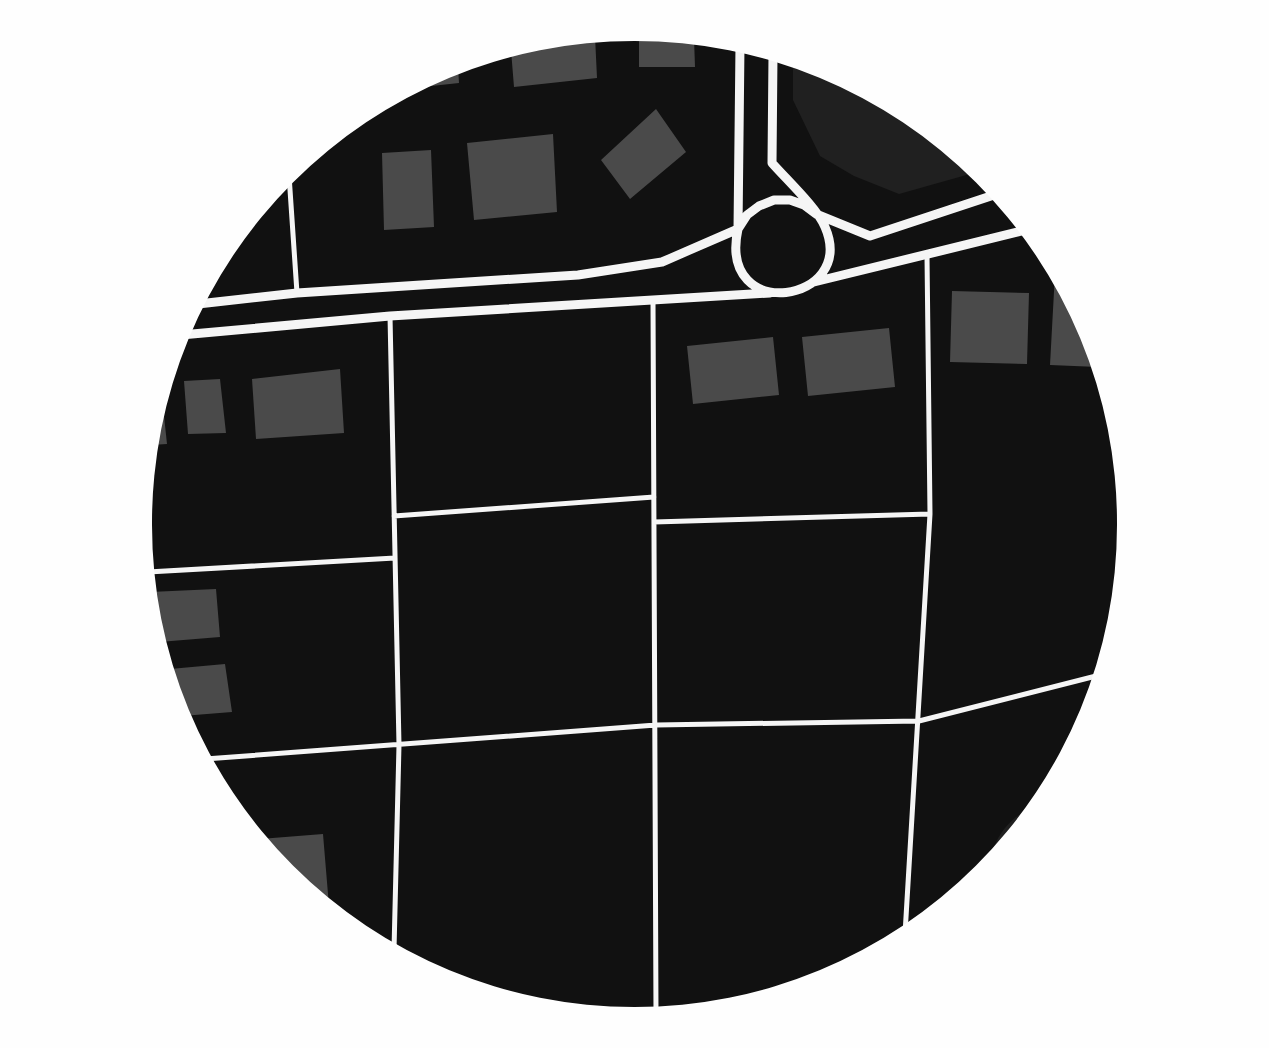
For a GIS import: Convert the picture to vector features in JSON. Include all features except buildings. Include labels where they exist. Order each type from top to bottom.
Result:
[{"type":"street","points":[[740,54],[738,229],[735,245],[737,260],[744,275],[755,286],[770,292]]},
{"type":"street","points":[[773,62],[772,163],[825,226],[829,249],[823,270],[814,282]]},
{"type":"street","points":[[290,187],[297,293]]},
{"type":"street","points":[[206,303],[297,293],[587,274],[662,262],[738,229],[747,215],[758,206],[774,200],[790,200],[804,205],[816,214],[870,236],[989,197]]},
{"type":"street","points":[[190,334],[390,316],[793,292],[814,282],[927,256],[1018,232]]},
{"type":"street","points":[[907,922],[930,514],[927,256]]},
{"type":"street","points":[[653,301],[656,1006]]},
{"type":"street","points":[[390,316],[399,745],[394,943]]},
{"type":"street","points":[[394,516],[654,497]]},
{"type":"street","points":[[654,522],[930,514]]},
{"type":"street","points":[[155,572],[395,558]]},
{"type":"street","points":[[213,758],[656,725],[919,721],[1093,677]]},
{"type":"shaded area","points":[[793,68],[848,91],[876,106],[928,141],[967,175],[899,194],[854,176],[820,156],[793,100]]},
{"type":"shaded area","points":[[1019,815],[996,844],[1002,832]]}]
